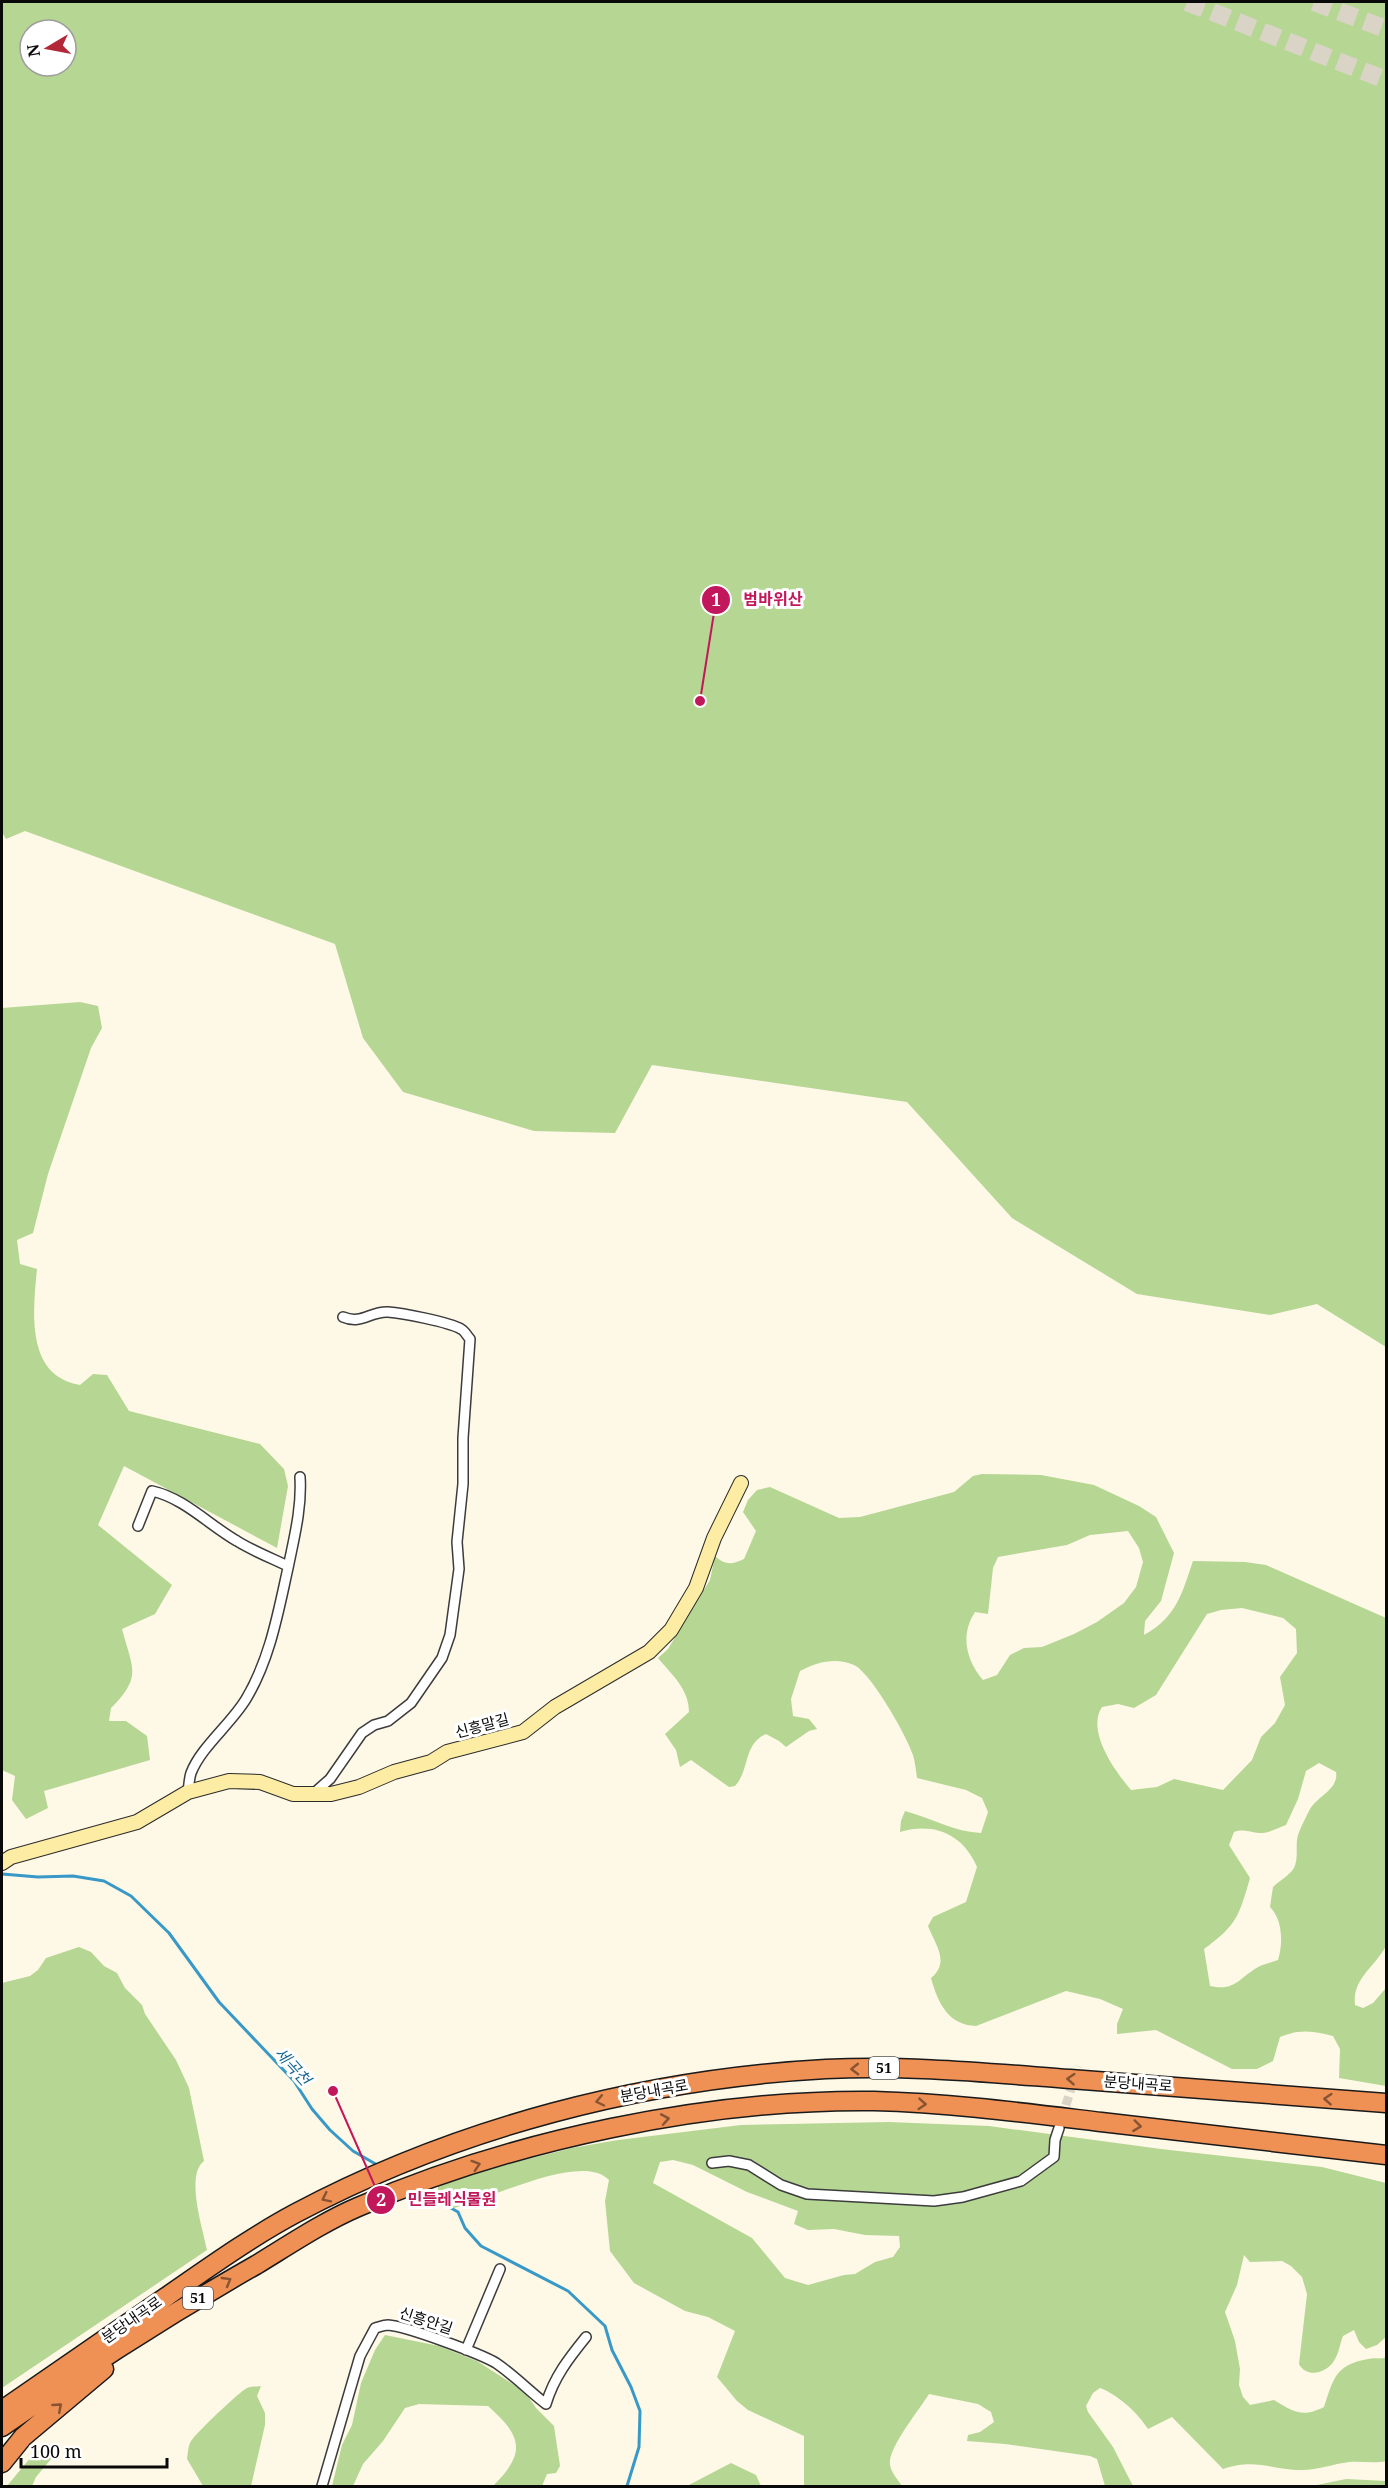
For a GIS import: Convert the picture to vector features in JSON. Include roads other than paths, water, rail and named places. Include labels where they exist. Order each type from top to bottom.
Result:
[{"type":"highway","name":"분당내곡로","points":[[2,2410],[206,2269],[284,2220],[386,2171],[459,2141],[573,2107],[666,2088],[765,2073],[890,2068],[975,2072],[1386,2103]]},
{"type":"highway","name":"분당내곡로","points":[[2,2427],[75,2375],[190,2302],[356,2208],[498,2157],[579,2135],[678,2117],[775,2105],[874,2101],[990,2109],[1386,2155]]},
{"type":"highway","points":[[2,2463],[23,2437],[85,2384],[190,2302]]},
{"type":"street","points":[[313,1794],[330,1779],[362,1733],[374,1725],[388,1721],[411,1703],[442,1658],[453,1620],[459,1569],[459,1508],[463,1484],[463,1438],[470,1339],[463,1330],[448,1324],[386,1312],[361,1320],[343,1317]]},
{"type":"street","points":[[188,1792],[196,1766],[236,1715],[255,1684],[282,1603],[301,1499],[300,1477]]},
{"type":"street","name":"신흥말길","points":[[6,1860],[137,1822],[188,1792],[229,1781],[260,1782],[293,1794],[332,1794],[359,1787],[394,1772],[431,1761],[447,1752],[523,1732],[555,1707],[649,1652],[671,1630],[696,1588],[714,1538],[741,1483]]},
{"type":"street","points":[[138,1526],[152,1491],[161,1492],[200,1514],[236,1540],[288,1566]]},
{"type":"street","points":[[712,2163],[729,2161],[749,2165],[781,2185],[807,2194],[934,2201],[963,2197],[1022,2181],[1054,2157],[1055,2140],[1059,2128]]},
{"type":"street","points":[[466,2350],[500,2269]]},
{"type":"street","name":"신흥안길","points":[[322,2487],[360,2356],[375,2328],[386,2325],[404,2328],[495,2362],[527,2386],[546,2404],[551,2386],[586,2337]]},
{"type":"waterway","name":"세곡천","points":[[2,1874],[38,1877],[73,1876],[104,1881],[131,1896],[169,1933],[219,2002],[294,2081],[312,2109],[330,2130],[353,2151],[379,2166]]},
{"type":"waterway","name":"세곡천","points":[[421,2191],[458,2212],[465,2228],[481,2246],[568,2291],[605,2326],[612,2350],[631,2387],[640,2411],[639,2447],[627,2486]]},
{"type":"tunnel","points":[[1187,2],[1386,80]]},
{"type":"tunnel","points":[[1314,2],[1386,29]]},
{"type":"tunnel","points":[[1062,2118],[1078,2066]]},
{"type":"place","name":"범바위산","points":[[700,701]]},
{"type":"place","name":"민들레식물원","points":[[333,2091]]}]
